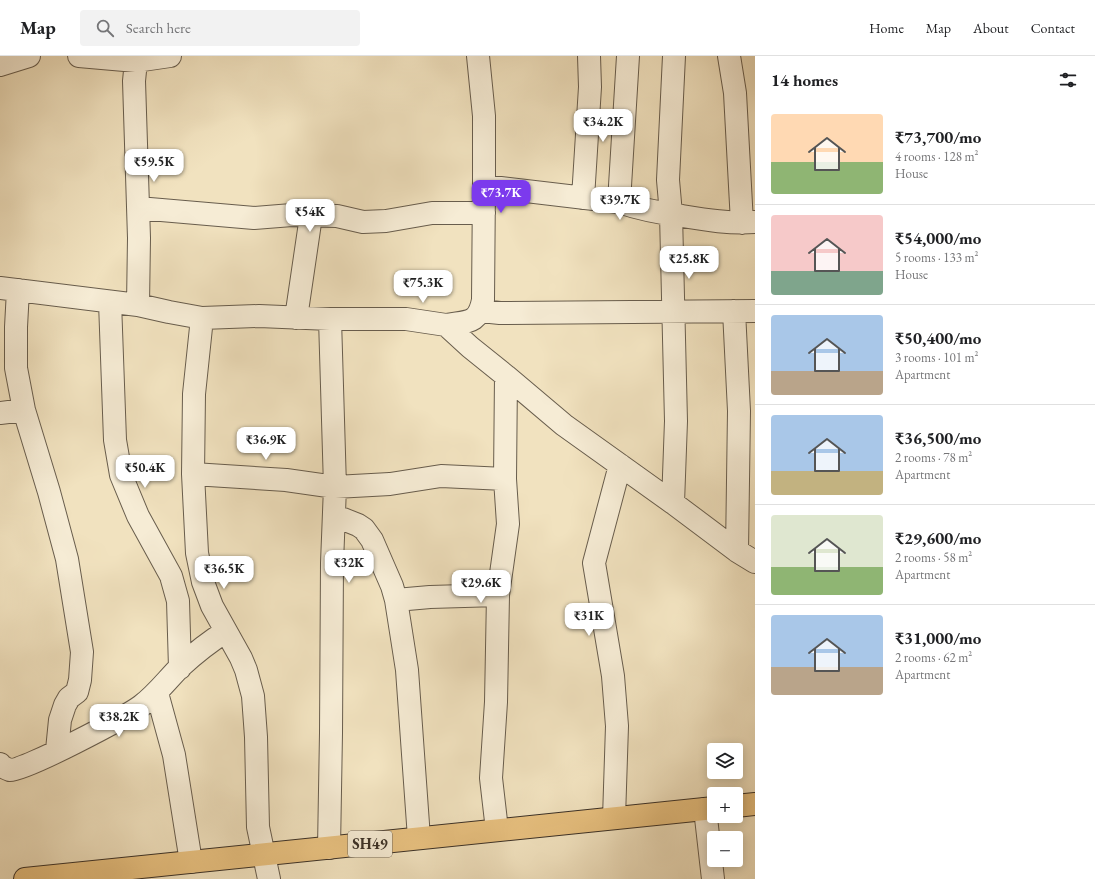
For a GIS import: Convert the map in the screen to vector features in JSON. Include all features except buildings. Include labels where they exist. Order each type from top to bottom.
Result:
[{"type":"main road","points":[[743,805],[755,804]]},
{"type":"main road","name":"SH49","points":[[26,879],[96,875],[264,854],[707,809]]},
{"type":"street","points":[[0,65],[29,56]]},
{"type":"street","points":[[80,56],[136,61],[170,56]]},
{"type":"street","points":[[57,750],[60,720],[69,698],[77,692],[80,680],[82,652],[66,559],[50,492],[24,410],[8,369],[16,327],[9,289],[138,305],[202,318],[259,316],[330,319],[406,319],[446,325],[473,320],[481,311],[483,300],[484,116],[478,56]]},
{"type":"street","points":[[583,198],[590,87],[589,56]]},
{"type":"street","points":[[619,202],[628,56]]},
{"type":"street","points":[[674,56],[668,180],[676,421],[674,503]]},
{"type":"street","points":[[484,186],[619,202],[636,208],[698,219],[748,222],[735,93],[729,56]]},
{"type":"street","points":[[136,61],[135,89],[138,208],[138,305]]},
{"type":"street","points":[[138,208],[254,218],[292,215],[337,216],[363,222],[386,221],[432,213],[484,213]]},
{"type":"street","points":[[296,318],[311,216]]},
{"type":"street","points":[[110,302],[115,440],[118,460],[121,475],[138,516],[171,576],[178,600],[180,668]]},
{"type":"street","points":[[481,311],[507,313],[744,311],[747,411],[746,557]]},
{"type":"street","points":[[202,318],[194,394],[193,474],[197,553],[203,582],[212,606],[241,658],[253,696],[256,737],[258,827],[269,879]]},
{"type":"street","points":[[328,848],[335,487],[330,319]]},
{"type":"street","points":[[446,325],[470,347],[564,425],[674,503],[746,557]]},
{"type":"street","points":[[497,830],[491,778],[496,702],[498,595],[508,524],[505,479],[506,376]]},
{"type":"street","points":[[0,413],[24,410]]},
{"type":"street","points":[[614,818],[617,726],[613,676],[594,563],[620,465]]},
{"type":"street","points":[[193,474],[286,480],[335,487],[390,484],[441,476],[505,479]]},
{"type":"street","points":[[334,519],[343,519],[358,524],[364,529],[372,540],[382,562],[396,600],[407,670],[419,838]]},
{"type":"street","points":[[396,600],[430,597],[498,595]]},
{"type":"street","points":[[0,764],[2,767],[11,770],[23,767],[87,736],[141,706],[157,693],[180,668],[209,642],[226,632]]},
{"type":"street","points":[[157,693],[174,755],[191,862]]},
{"type":"street","points":[[711,823],[713,879]]}]
